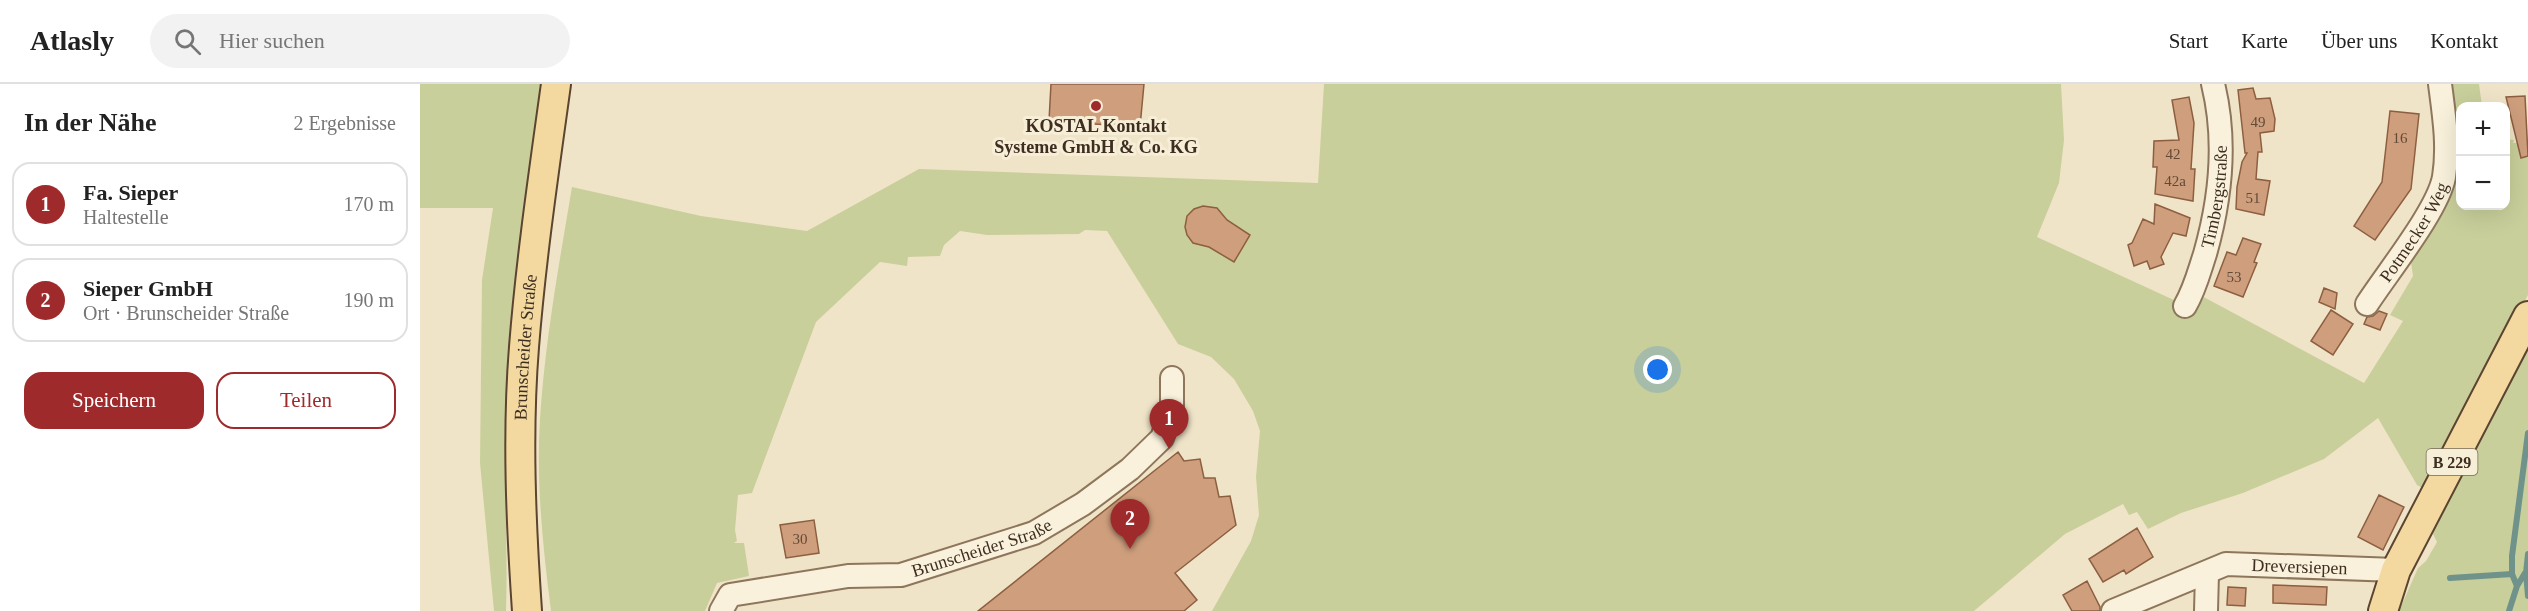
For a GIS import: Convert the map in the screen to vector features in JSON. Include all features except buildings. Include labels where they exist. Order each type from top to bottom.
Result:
[{"type":"main road","name":"Brunscheider Straße","points":[[527,611],[520,452],[524,348],[536,234],[556,84]]},
{"type":"main road","name":"B 229","points":[[2383,611],[2396,570],[2528,316]]},
{"type":"street","name":"Timbergstraße","points":[[2185,306],[2193,292],[2210,234],[2220,184],[2223,141],[2213,84]]},
{"type":"street","name":"Potmecker Weg","points":[[2367,304],[2430,209],[2440,190],[2446,153],[2440,84]]},
{"type":"street","name":"Brunscheider Straße","points":[[721,611],[729,595],[848,576],[901,575],[1034,533],[1083,504],[1130,469],[1162,438],[1172,409],[1172,378]]},
{"type":"street","name":"Dreversiepen","points":[[2113,611],[2226,564],[2396,570]]},
{"type":"street","points":[[2206,573],[2206,611]]},
{"type":"green space","points":[[420,84],[545,84],[511,345],[506,455],[506,611],[494,611],[480,463],[482,280],[493,208],[420,208]]},
{"type":"green space","points":[[1324,84],[2061,84],[2064,140],[2059,183],[2037,237],[2176,301],[2185,287],[2364,383],[2403,321],[2390,315],[2413,276],[2411,262],[2448,197],[2456,164],[2456,210],[2510,210],[2510,140],[2514,140],[2513,143],[2527,143],[2528,136],[2528,295],[2426,490],[2417,485],[2378,418],[2324,459],[2243,493],[2181,513],[2148,529],[2137,512],[2129,515],[2123,504],[2065,534],[1974,611],[1212,611],[1251,541],[1259,515],[1256,477],[1260,431],[1253,411],[1234,379],[1211,357],[1178,344],[1107,231],[1085,230],[1079,234],[987,235],[960,231],[944,245],[940,256],[908,257],[907,266],[880,262],[816,322],[752,493],[738,495],[735,530],[737,541],[734,543],[744,543],[749,576],[717,583],[705,611],[551,611],[540,491],[540,419],[557,274],[572,187],[701,216],[807,231],[919,169],[1318,183]]},
{"type":"green space","points":[[2451,84],[2479,84],[2481,102],[2456,102],[2456,126]]},
{"type":"green space","points":[[2528,345],[2528,611],[2399,611],[2418,568],[2426,561],[2437,542],[2432,532]]},
{"type":"waterway","points":[[2517,586],[2512,574],[2512,556],[2528,433]]},
{"type":"waterway","points":[[2528,554],[2526,573],[2528,596]]},
{"type":"waterway","points":[[2509,611],[2517,586],[2525,573]]},
{"type":"waterway","points":[[2450,578],[2512,574]]},
{"type":"place","name":"KOSTAL Kontakt Systeme GmbH & Co. KG","points":[[1096,106]]},
{"type":"place","name":"Fa. Sieper","points":[[1169,449]]},
{"type":"place","name":"Sieper GmbH","points":[[1130,549]]}]
